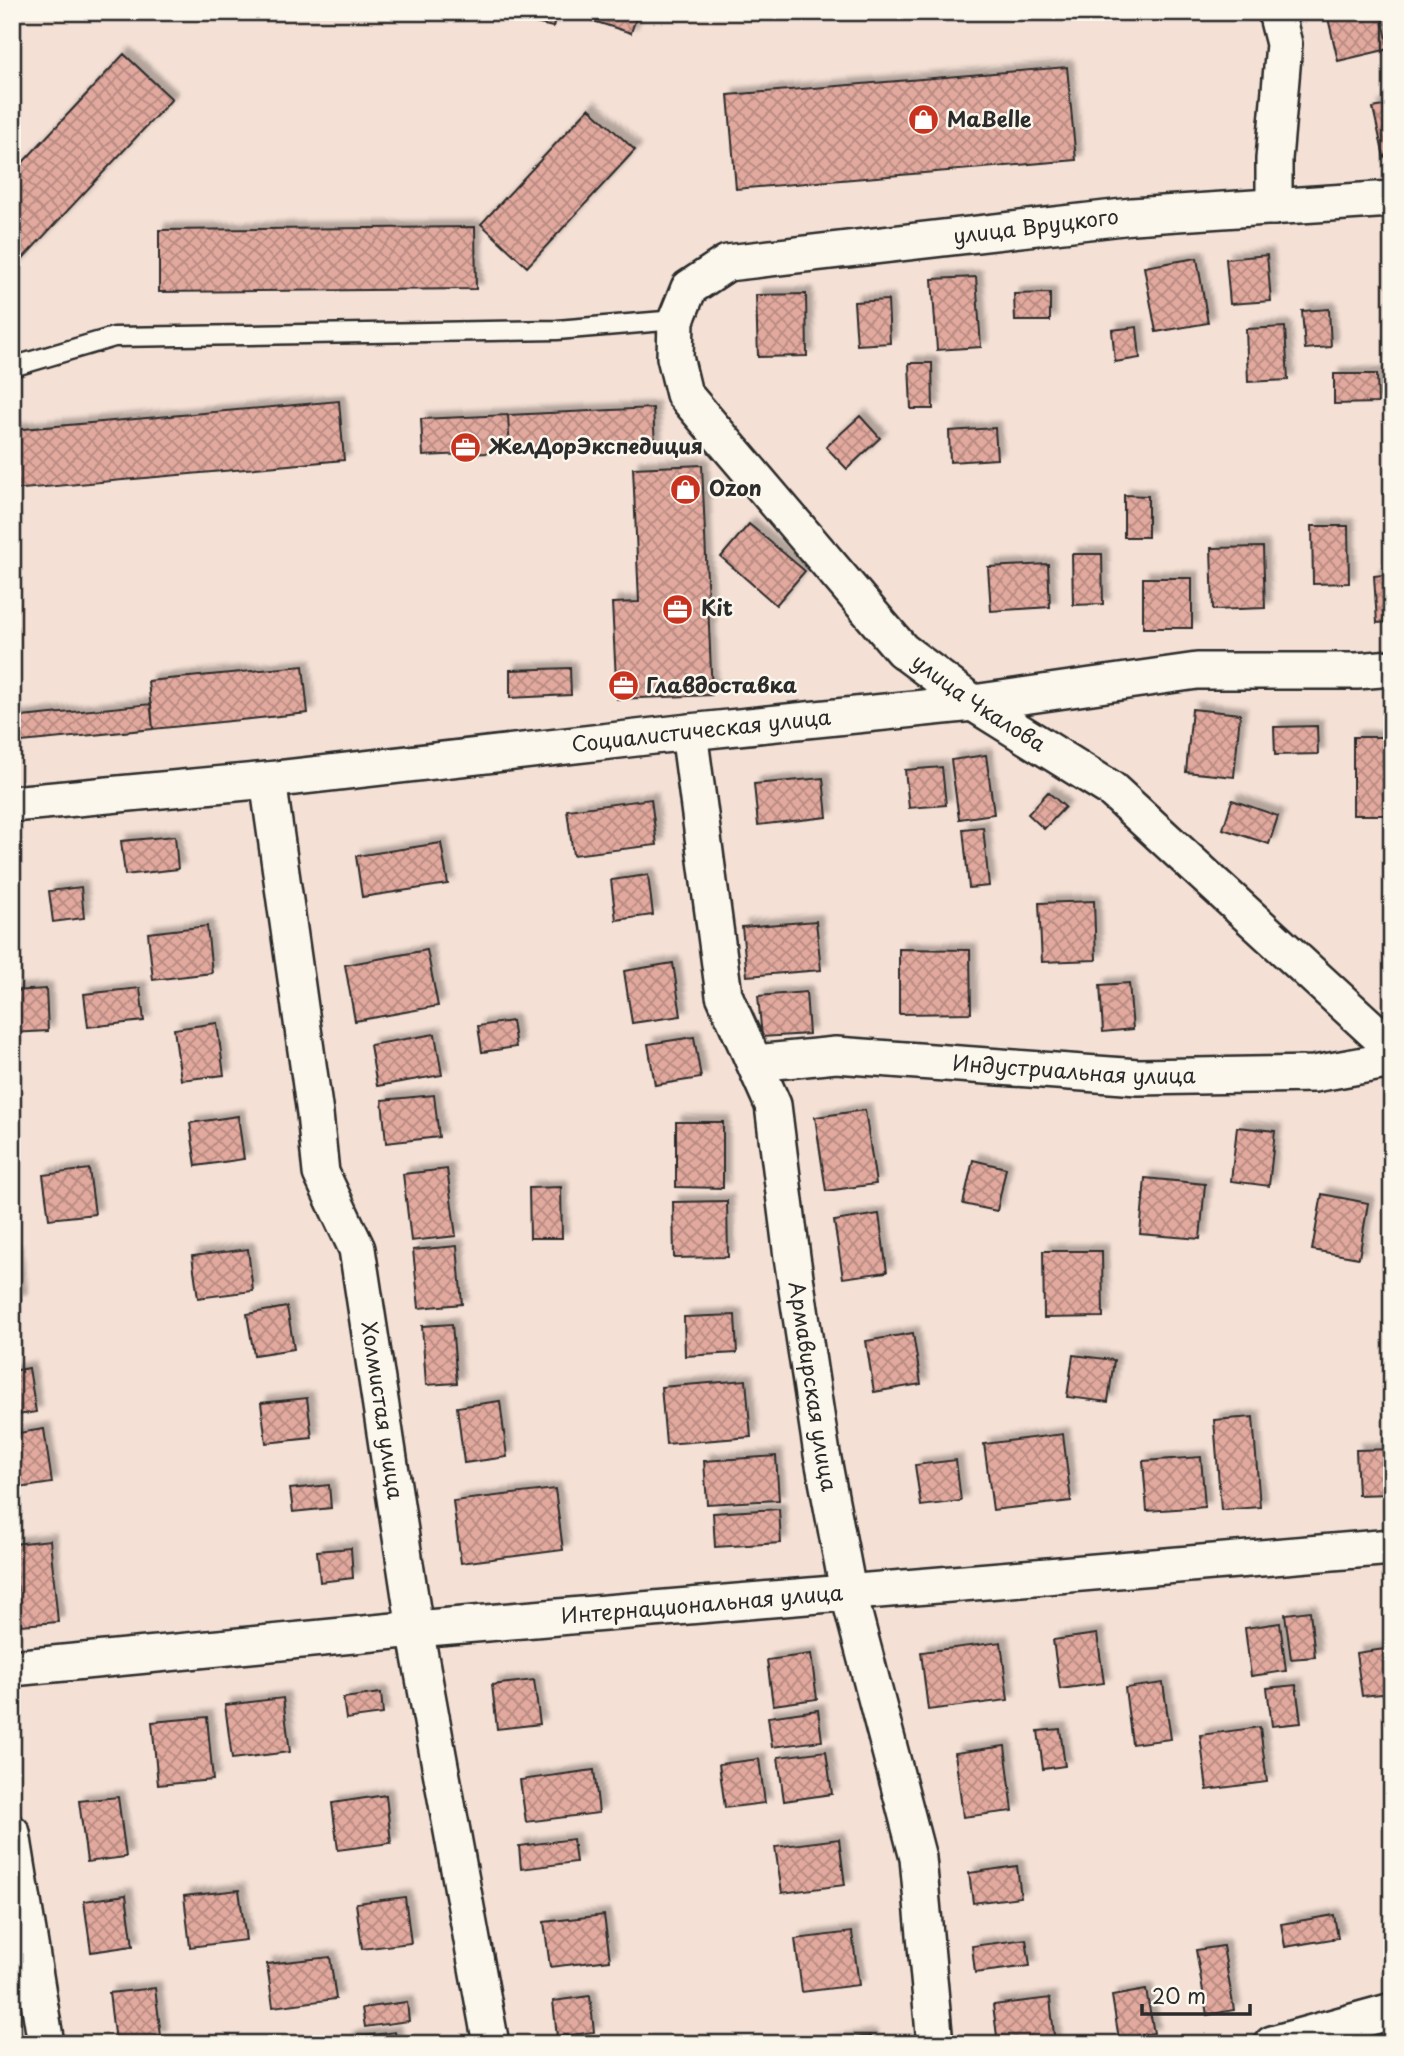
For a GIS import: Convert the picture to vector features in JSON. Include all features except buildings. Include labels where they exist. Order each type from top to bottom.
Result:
[{"type":"street","points":[[1274,207],[1274,159],[1284,44],[1276,12]]},
{"type":"street","name":"улица Вруцкого","points":[[690,288],[727,263],[1132,216],[1392,199]]},
{"type":"street","name":"улица Чкалова","points":[[690,288],[677,320],[675,357],[684,394],[902,650],[973,703],[1111,789],[1392,1048]]},
{"type":"street","name":"Социалистическая улица","points":[[12,804],[268,780],[973,703],[1198,671],[1357,671],[1392,668]]},
{"type":"street","name":"Армавирская улица","points":[[689,732],[724,995],[773,1105],[792,1257],[822,1454],[848,1591],[918,1858],[935,2044]]},
{"type":"street","name":"Холмистая улица","points":[[268,780],[321,1173],[357,1250],[415,1629],[491,2044]]},
{"type":"street","name":"Индустриальная улица","points":[[755,1063],[836,1055],[1138,1077],[1314,1074],[1392,1060]]},
{"type":"street","name":"Интернациональная улица","points":[[12,1668],[848,1591],[1392,1547]]},
{"type":"street","points":[[12,1833],[46,2044]]},
{"type":"street","points":[[1272,2044],[1392,2011]]},
{"type":"lane","points":[[12,367],[114,337],[556,330],[677,320]]},
{"type":"place","name":"MaBelle","points":[[924,120]]},
{"type":"place","name":"ЖелДорЭкспедиция","points":[[466,447]]},
{"type":"place","name":"Ozon","points":[[686,489]]},
{"type":"place","name":"Kit","points":[[678,609]]},
{"type":"place","name":"Главдоставка","points":[[623,686]]}]
